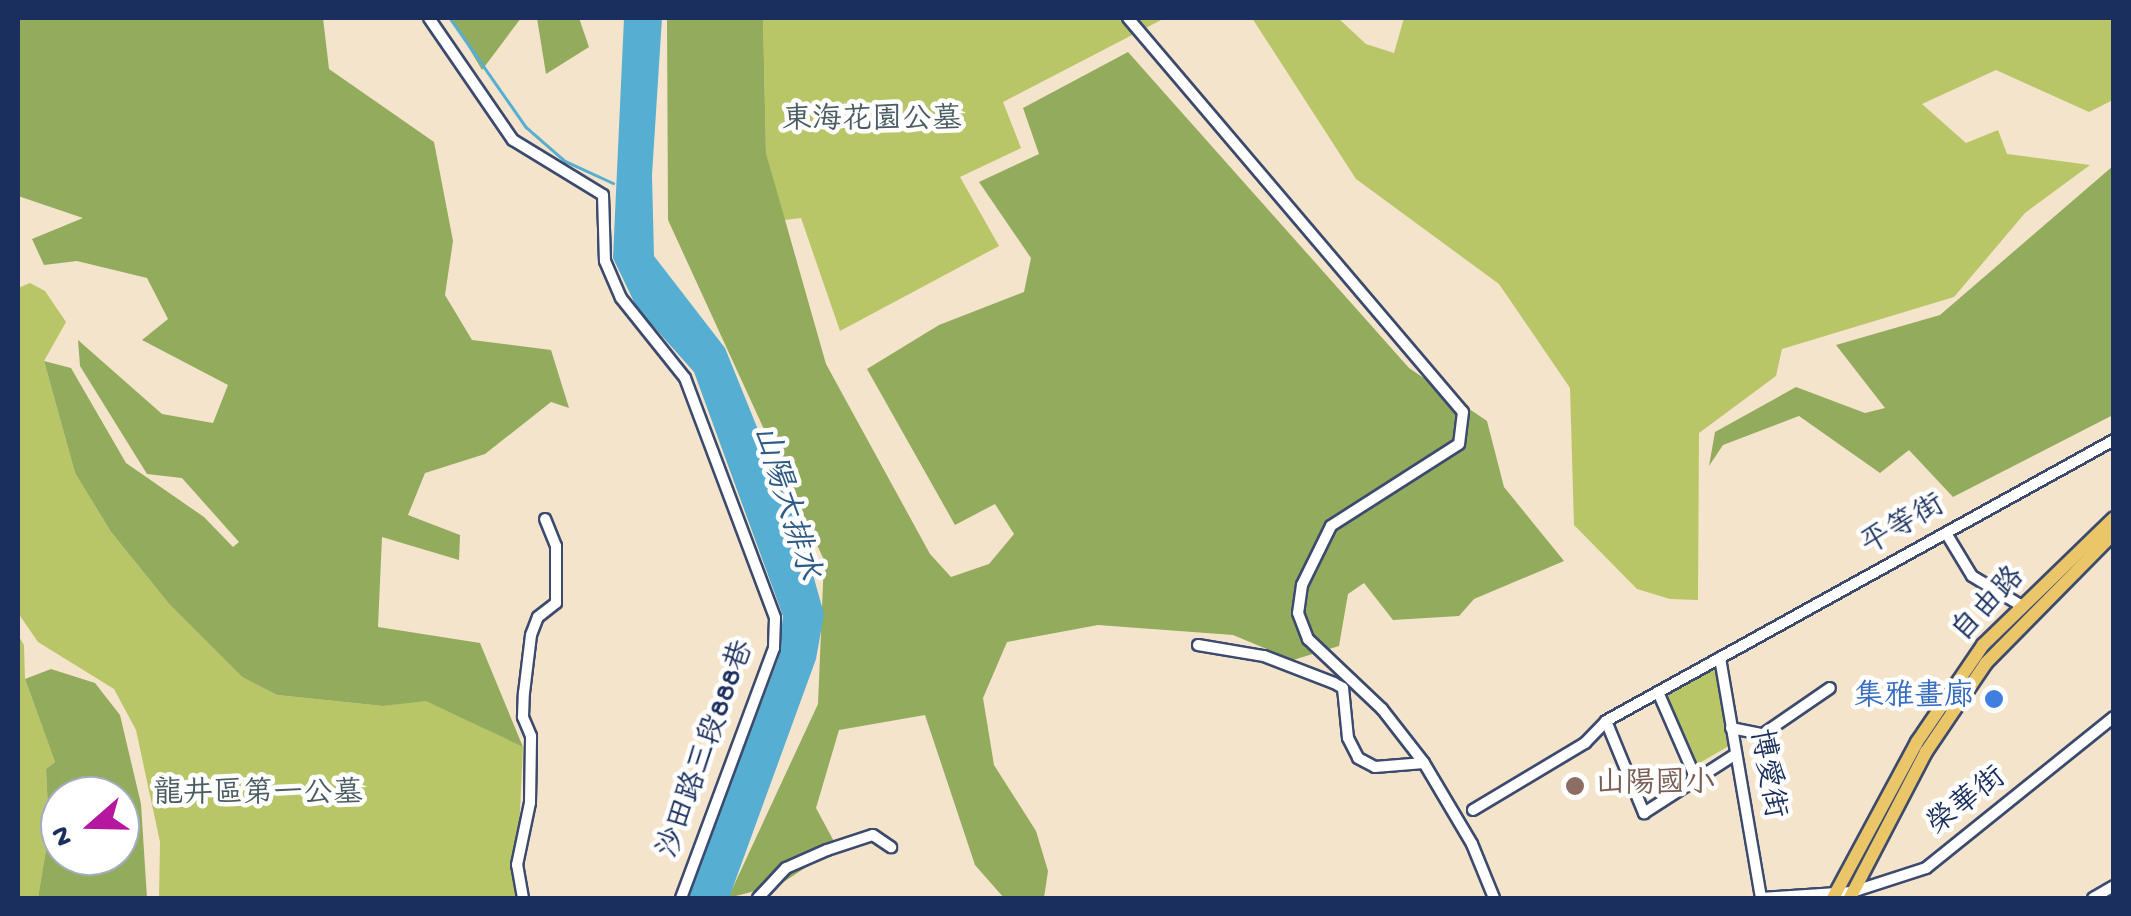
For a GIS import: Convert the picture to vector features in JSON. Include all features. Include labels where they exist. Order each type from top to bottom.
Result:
[{"type":"main road","name":"自由路","points":[[1834,896],[1984,645],[2114,518]]},
{"type":"main road","name":"自由路","points":[[1851,896],[1933,730],[1986,663],[2114,533]]},
{"type":"street","name":"沙田路三段888巷","points":[[430,18],[513,140],[603,195],[604,261],[620,298],[685,378],[775,618],[774,648],[681,898]]},
{"type":"street","points":[[1128,18],[1462,412],[1459,444],[1332,526],[1299,596],[1299,627],[1382,709],[1424,764],[1472,844],[1494,898]]},
{"type":"street","name":"平等街","points":[[1473,810],[1586,743],[1606,722],[2114,440]]},
{"type":"street","points":[[522,898],[517,866],[530,803],[531,736],[522,718],[524,693],[531,634],[538,616],[556,602],[556,546],[545,519]]},
{"type":"street","points":[[1946,533],[1972,576],[2022,606]]},
{"type":"street","points":[[1198,645],[1264,656],[1334,683],[1343,688],[1348,738],[1358,758],[1376,767],[1424,764]]},
{"type":"street","name":"博愛街","points":[[1720,658],[1761,898]]},
{"type":"street","points":[[1732,728],[1762,734],[1830,688]]},
{"type":"street","points":[[1658,692],[1696,779]]},
{"type":"street","name":"榮華街","points":[[1761,898],[1851,896],[1926,868],[2114,718]]},
{"type":"street","points":[[1606,722],[1644,813],[1736,754]]},
{"type":"street","points":[[758,898],[786,868],[826,850],[873,835],[891,847]]},
{"type":"street","points":[[2092,898],[2114,886]]},
{"type":"green space","points":[[18,18],[323,18],[329,69],[434,142],[453,241],[445,295],[472,340],[551,350],[569,408],[551,402],[485,454],[425,473],[408,515],[460,535],[459,560],[382,537],[378,627],[480,643],[523,747],[426,701],[383,706],[277,695],[242,677],[170,605],[111,532],[75,473],[44,361],[71,368],[126,463],[204,517],[233,547],[239,542],[182,478],[147,474],[80,366],[78,340],[162,414],[213,423],[228,385],[142,340],[168,319],[147,278],[77,261],[44,265],[32,239],[83,218],[18,196]]},
{"type":"green space","points":[[451,18],[521,18],[482,70]]},
{"type":"green space","points":[[537,18],[579,18],[589,47],[546,74]]},
{"type":"green space","points":[[667,18],[763,18],[766,153],[826,364],[930,554],[951,577],[989,564],[1014,534],[995,504],[955,525],[867,369],[939,325],[1024,292],[1031,258],[979,182],[1039,154],[1023,108],[1128,52],[1409,368],[1487,421],[1504,487],[1564,561],[1474,599],[1459,616],[1393,620],[1364,583],[1348,594],[1339,646],[1293,660],[1233,635],[1098,625],[1007,642],[983,698],[994,765],[1036,831],[1048,871],[1044,898],[1004,898],[975,865],[925,715],[839,730],[816,808],[837,847],[779,885],[728,898],[818,704],[824,560],[668,220]]},
{"type":"green space","name":"東海花園公墓","points":[[763,18],[1165,18],[1003,102],[1021,148],[960,177],[999,246],[840,331],[801,218],[784,220],[766,153]]},
{"type":"green space","points":[[1252,18],[1338,18],[1366,44],[1394,53],[1404,18],[2113,18],[2113,100],[2089,112],[1996,70],[1922,104],[1966,143],[1998,130],[2007,154],[2090,165],[2025,213],[1954,297],[1782,349],[1776,376],[1699,433],[1698,600],[1670,599],[1637,589],[1574,525],[1570,388],[1499,284],[1356,179]]},
{"type":"green space","points":[[2113,166],[2113,415],[1953,497],[1909,450],[1880,473],[1799,416],[1723,445],[1709,466],[1715,432],[1796,387],[1865,413],[1885,408],[1836,345],[1940,315]]},
{"type":"green space","name":"龍井區第一公墓","points":[[30,283],[45,291],[66,322],[44,361],[75,473],[111,532],[170,605],[242,677],[277,695],[383,706],[426,700],[523,747],[516,898],[159,898],[160,842],[136,730],[114,689],[38,642],[18,613],[18,288]]},
{"type":"green space","points":[[18,635],[24,645],[25,679],[55,762],[46,769],[46,776],[40,776],[42,876],[38,898],[18,898]]},
{"type":"green space","points":[[1719,665],[1734,743],[1696,765],[1664,697]]},
{"type":"green space","points":[[51,669],[95,683],[120,715],[134,776],[46,776],[46,769],[55,762],[25,679]]},
{"type":"green space","points":[[140,800],[147,898],[38,898],[42,876],[140,876]]},
{"type":"water","name":"山陽大排水","points":[[624,18],[662,18],[652,175],[654,256],[725,348],[805,546],[824,614],[816,659],[729,898],[687,898],[778,659],[783,616],[694,372],[637,308],[613,258]]},
{"type":"waterway","points":[[450,18],[526,127],[565,161],[613,183]]},
{"type":"place","name":"集雅畫廊","points":[[1994,699]]},
{"type":"place","name":"山陽國小","points":[[1575,786]]}]
